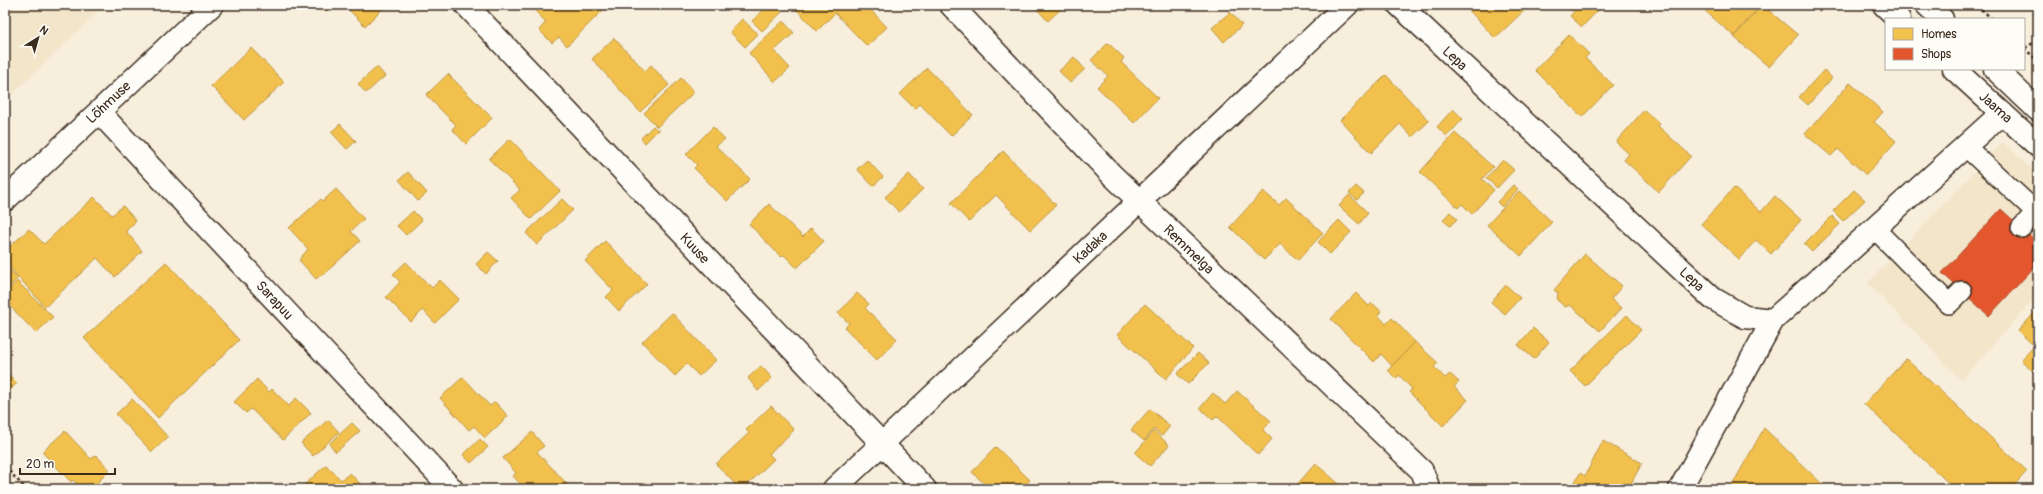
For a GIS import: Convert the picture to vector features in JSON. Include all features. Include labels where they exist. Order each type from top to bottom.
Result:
[{"type":"street","name":"Lõhmuse","points":[[5,200],[212,5]]},
{"type":"street","name":"Kuuse","points":[[466,5],[925,489]]},
{"type":"street","name":"Remmelga","points":[[951,5],[1107,170],[1422,472],[1429,489]]},
{"type":"street","name":"Kadaka","points":[[834,489],[1347,5]]},
{"type":"street","name":"Lepa","points":[[1399,5],[1712,298],[1745,317],[1773,320]]},
{"type":"street","points":[[1884,5],[1898,18]]},
{"type":"street","points":[[1927,5],[1941,18]]},
{"type":"street","name":"Jaama","points":[[1955,70],[2038,146]]},
{"type":"street","name":"Jaama","points":[[1995,70],[2038,110]]},
{"type":"street","name":"Sarapuu","points":[[98,112],[452,489]]},
{"type":"street","points":[[1680,489],[1773,320],[2002,113]]},
{"type":"lane","points":[[1965,146],[2036,212],[2021,228]]},
{"type":"lane","points":[[1874,228],[1949,304],[1962,291]]},
{"type":"path","points":[[1977,5],[1991,18]]},
{"type":"path","points":[[2025,47],[2038,40]]},
{"type":"path","points":[[2025,49],[2038,60]]},
{"type":"path","points":[[5,467],[26,489]]},
{"type":"shaded area","points":[[5,5],[105,5],[5,101]]},
{"type":"shaded area","points":[[2003,142],[2038,175],[2038,295],[1961,380],[1868,283]]},
{"type":"building: Homes","points":[[318,5],[332,5],[325,12]]},
{"type":"building: Homes","points":[[344,5],[386,5],[365,26]]},
{"type":"building: Homes","points":[[529,5],[603,5],[606,7],[567,46],[559,37],[552,43],[539,30],[546,22]]},
{"type":"building: Homes","points":[[769,5],[775,5],[782,12],[762,31],[752,21]]},
{"type":"building: Homes","points":[[792,5],[866,5],[887,27],[867,46],[835,13],[817,31]]},
{"type":"building: Homes","points":[[1033,5],[1065,5],[1048,21]]},
{"type":"building: Homes","points":[[1464,5],[1530,5],[1495,38]]},
{"type":"building: Homes","points":[[1565,5],[1578,5],[1572,11]]},
{"type":"building: Homes","points":[[1580,5],[1602,6],[1582,27],[1570,16]]},
{"type":"building: Homes","points":[[1706,5],[1757,5],[1759,7],[1734,36],[1703,9]]},
{"type":"building: Homes","points":[[1762,5],[1798,35],[1769,67],[1734,37]]},
{"type":"building: Homes","points":[[1230,12],[1242,25],[1224,42],[1212,28]]},
{"type":"building: Homes","points":[[742,19],[758,34],[745,47],[730,32]]},
{"type":"building: Homes","points":[[783,21],[794,33],[774,51],[790,68],[775,82],[749,53]]},
{"type":"building: Homes","points":[[1569,35],[1589,54],[1585,58],[1613,85],[1582,117],[1535,70]]},
{"type":"building: Homes","points":[[614,38],[645,71],[651,65],[669,85],[640,112],[592,59]]},
{"type":"building: Homes","points":[[1108,43],[1124,58],[1121,62],[1158,98],[1134,123],[1097,87],[1108,76],[1091,60]]},
{"type":"building: Homes","points":[[251,48],[284,82],[244,120],[211,86]]},
{"type":"building: Homes","points":[[1074,57],[1085,69],[1070,83],[1059,71]]},
{"type":"building: Homes","points":[[377,67],[385,76],[366,93],[358,84]]},
{"type":"building: Homes","points":[[927,68],[973,115],[951,136],[920,104],[915,109],[900,94]]},
{"type":"building: Homes","points":[[1824,70],[1832,78],[1808,105],[1799,97]]},
{"type":"building: Homes","points":[[448,74],[492,118],[466,144],[452,129],[456,125],[426,95]]},
{"type":"building: Homes","points":[[1386,75],[1429,121],[1412,137],[1400,124],[1371,153],[1340,120]]},
{"type":"building: Homes","points":[[681,78],[694,92],[657,127],[644,113]]},
{"type":"building: Homes","points":[[1850,83],[1883,112],[1874,122],[1896,141],[1866,175],[1838,149],[1831,156],[1805,134]]},
{"type":"building: Homes","points":[[1453,109],[1463,119],[1447,136],[1437,127]]},
{"type":"building: Homes","points":[[1644,110],[1660,124],[1658,126],[1691,156],[1659,192],[1624,160],[1629,154],[1616,142]]},
{"type":"building: Homes","points":[[340,124],[356,141],[347,149],[331,132]]},
{"type":"building: Homes","points":[[653,126],[657,130],[659,129],[645,143],[641,138]]},
{"type":"building: Homes","points":[[713,127],[725,139],[716,146],[750,179],[727,201],[694,168],[697,165],[686,154]]},
{"type":"building: Homes","points":[[1455,133],[1493,167],[1482,179],[1494,190],[1472,214],[1462,204],[1458,208],[1420,172]]},
{"type":"building: Homes","points":[[510,139],[560,191],[531,219],[511,198],[520,190],[489,159]]},
{"type":"building: Homes","points":[[1003,151],[1056,205],[1030,230],[996,195],[969,222],[951,203]]},
{"type":"building: Homes","points":[[867,160],[883,177],[873,186],[857,169]]},
{"type":"building: Homes","points":[[1503,160],[1514,170],[1497,188],[1486,178]]},
{"type":"building: Homes","points":[[408,172],[427,193],[418,201],[399,180]]},
{"type":"building: Homes","points":[[909,174],[923,189],[899,212],[885,197]]},
{"type":"building: Homes","points":[[1513,185],[1518,189],[1502,207],[1497,202]]},
{"type":"building: Homes","points":[[1356,186],[1364,193],[1357,200],[1349,193]]},
{"type":"building: Homes","points":[[1734,188],[1761,212],[1775,196],[1801,220],[1771,254],[1756,240],[1739,259],[1701,224]]},
{"type":"building: Homes","points":[[336,189],[364,219],[351,231],[360,241],[323,275],[322,274],[316,279],[299,260],[308,249],[289,228],[321,199],[323,201]]},
{"type":"building: Homes","points":[[1854,190],[1865,200],[1843,221],[1833,211]]},
{"type":"building: Homes","points":[[1263,191],[1279,205],[1286,198],[1323,233],[1298,260],[1280,244],[1264,260],[1230,227]]},
{"type":"building: Homes","points":[[1519,191],[1552,222],[1521,256],[1487,225]]},
{"type":"building: Homes","points":[[1349,195],[1368,213],[1359,224],[1339,206]]},
{"type":"building: Homes","points":[[94,197],[112,215],[123,206],[136,221],[126,231],[142,251],[115,277],[97,258],[45,307],[5,262],[5,251],[29,229],[44,244]]},
{"type":"building: Homes","points":[[562,199],[573,210],[537,245],[526,233]]},
{"type":"building: Homes","points":[[769,204],[803,237],[811,228],[824,241],[797,268],[784,255],[781,257],[749,224]]},
{"type":"building: Homes","points":[[413,211],[422,220],[406,235],[397,226]]},
{"type":"building: Homes","points":[[1450,212],[1457,219],[1450,226],[1443,220]]},
{"type":"building: Homes","points":[[1832,216],[1840,224],[1812,252],[1804,244]]},
{"type":"building: Homes","points":[[1339,220],[1351,232],[1330,254],[1318,242]]},
{"type":"building: Homes","points":[[605,241],[647,284],[619,311],[606,297],[613,290],[585,261]]},
{"type":"building: Homes","points":[[488,252],[498,261],[486,274],[476,264]]},
{"type":"building: Homes","points":[[1585,254],[1622,286],[1611,299],[1621,308],[1600,331],[1570,305],[1565,307],[1557,300],[1558,293],[1554,290]]},
{"type":"building: Homes","points":[[166,262],[239,340],[158,418],[84,338]]},
{"type":"building: Homes","points":[[406,262],[432,288],[440,280],[459,299],[435,323],[423,310],[411,322],[386,297],[400,282],[393,274]]},
{"type":"building: Homes","points":[[5,265],[18,278],[6,290],[5,289]]},
{"type":"building: Homes","points":[[17,281],[53,317],[36,333],[5,301],[5,293]]},
{"type":"building: Homes","points":[[1506,285],[1520,298],[1505,314],[1491,302]]},
{"type":"building: Homes","points":[[857,293],[869,304],[865,308],[897,339],[877,360],[845,328],[849,323],[838,313]]},
{"type":"building: Homes","points":[[1356,293],[1369,306],[1372,303],[1381,311],[1378,315],[1386,324],[1392,318],[1415,342],[1392,366],[1381,354],[1374,362],[1331,319]]},
{"type":"building: Homes","points":[[1145,304],[1193,348],[1166,379],[1117,335]]},
{"type":"building: Homes","points":[[2038,309],[2038,337],[2032,344],[2018,331]]},
{"type":"building: Homes","points":[[672,313],[716,360],[699,376],[687,364],[675,376],[642,342]]},
{"type":"building: Homes","points":[[1627,315],[1641,330],[1585,386],[1570,371]]},
{"type":"building: Homes","points":[[1533,328],[1549,342],[1534,359],[1518,345]]},
{"type":"building: Homes","points":[[1415,342],[1438,363],[1434,367],[1445,378],[1450,374],[1459,382],[1454,387],[1468,400],[1443,426],[1409,392],[1412,389],[1399,375],[1396,379],[1388,370]]},
{"type":"building: Homes","points":[[2038,342],[2038,376],[2021,360]]},
{"type":"building: Homes","points":[[1198,353],[1209,363],[1188,384],[1177,374]]},
{"type":"building: Homes","points":[[1906,359],[2027,471],[2011,489],[1955,489],[1864,404]]},
{"type":"building: Homes","points":[[761,366],[772,378],[758,391],[748,378]]},
{"type":"building: Homes","points":[[5,371],[17,383],[5,395]]},
{"type":"building: Homes","points":[[463,377],[490,406],[495,402],[508,416],[485,438],[474,426],[469,430],[440,398]]},
{"type":"building: Homes","points":[[257,379],[269,392],[272,389],[289,406],[296,398],[311,413],[283,440],[251,409],[246,413],[234,402]]},
{"type":"building: Homes","points":[[1237,391],[1271,421],[1263,430],[1272,439],[1258,455],[1217,416],[1213,420],[1200,408],[1213,393],[1225,404]]},
{"type":"building: Homes","points":[[132,399],[168,437],[152,452],[116,414]]},
{"type":"building: Homes","points":[[771,406],[794,430],[769,454],[774,459],[743,489],[740,489],[716,464],[749,433],[746,430]]},
{"type":"building: Homes","points":[[1150,409],[1170,426],[1162,436],[1154,429],[1144,441],[1131,430]]},
{"type":"building: Homes","points":[[328,420],[339,432],[313,456],[301,443]]},
{"type":"building: Homes","points":[[352,423],[360,431],[336,452],[329,444]]},
{"type":"building: Homes","points":[[1764,428],[1827,489],[1730,489]]},
{"type":"building: Homes","points":[[65,431],[91,459],[96,455],[110,470],[91,489],[82,489],[73,480],[71,482],[42,452]]},
{"type":"building: Homes","points":[[1154,431],[1169,445],[1150,466],[1135,453]]},
{"type":"building: Homes","points":[[532,432],[544,446],[537,452],[567,484],[562,489],[525,489],[513,476],[516,473],[503,458]]},
{"type":"building: Homes","points":[[480,439],[488,447],[471,463],[463,455]]},
{"type":"building: Homes","points":[[1603,441],[1642,463],[1628,489],[1571,489],[1580,473],[1585,476]]},
{"type":"building: Homes","points":[[996,447],[1030,480],[1021,489],[990,489],[972,472]]},
{"type":"building: Homes","points":[[1316,463],[1317,465],[1345,489],[1293,489]]},
{"type":"building: Homes","points":[[326,465],[341,480],[350,473],[365,489],[300,489]]},
{"type":"building: Shops","points":[[2001,209],[2038,243],[2038,263],[1989,316],[1942,273]]}]
